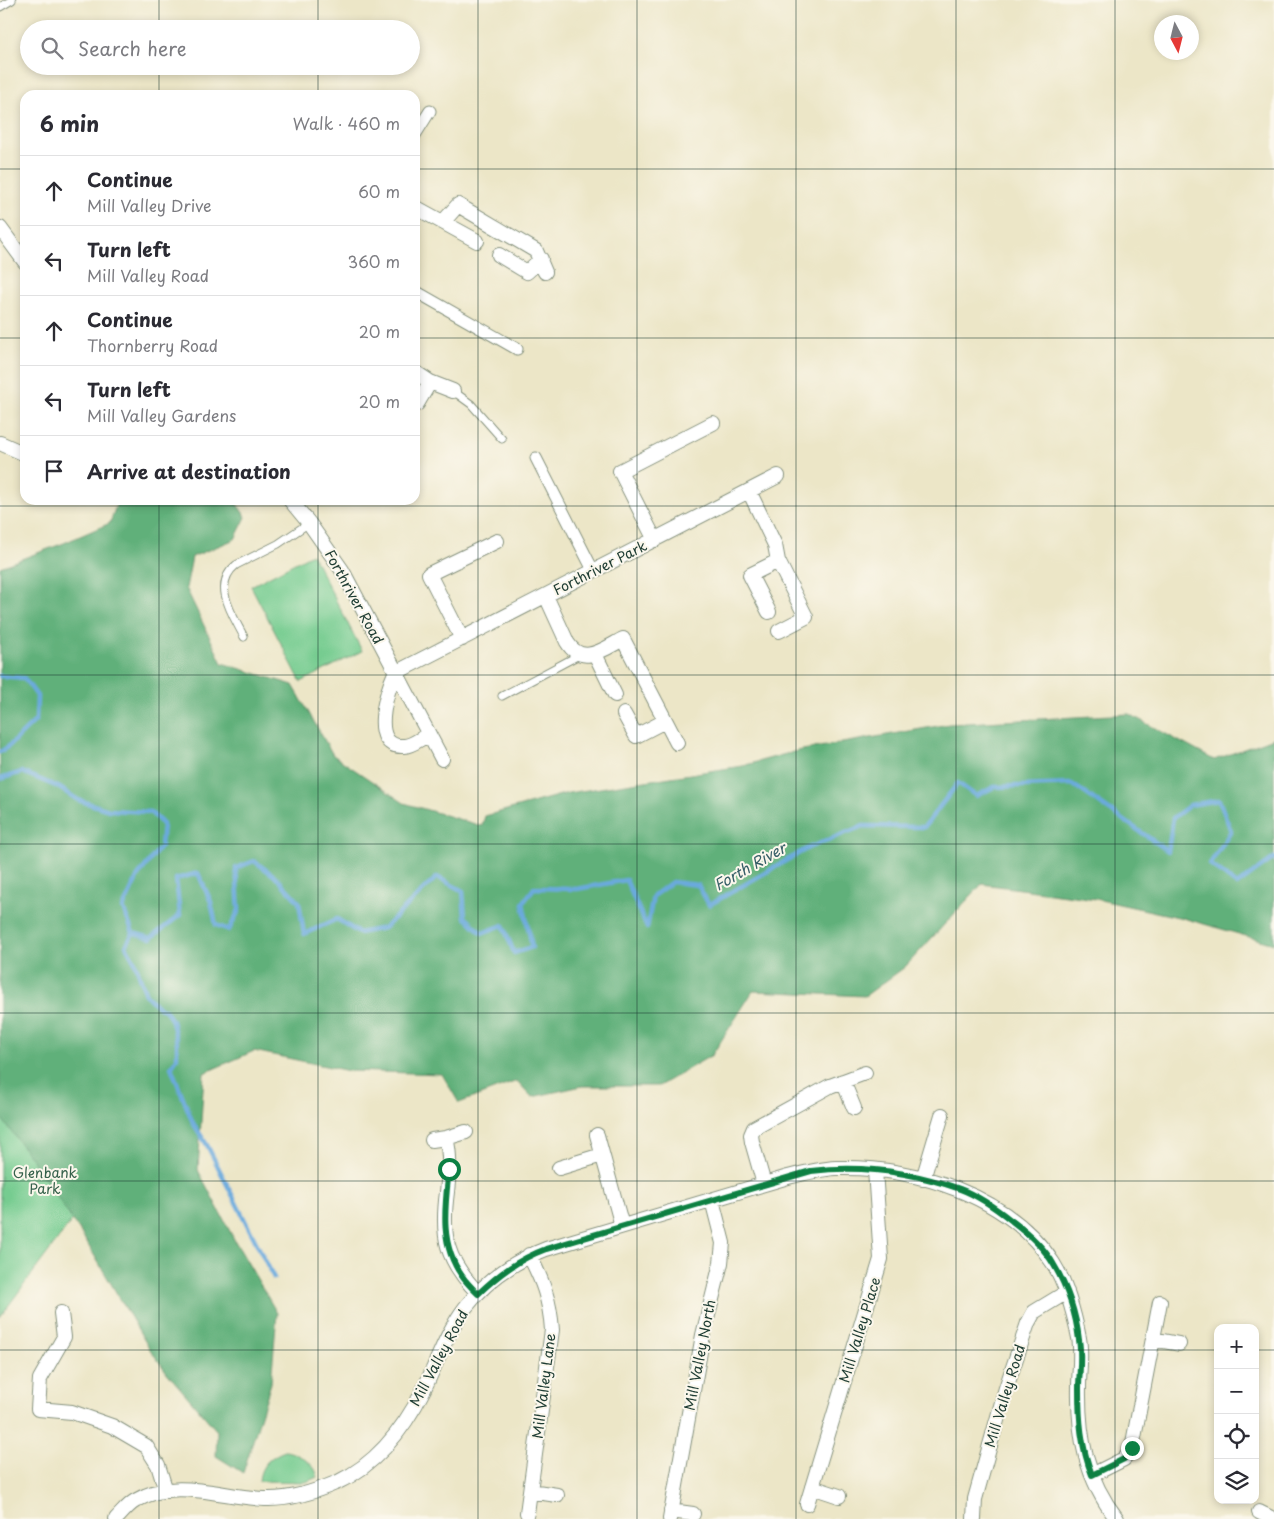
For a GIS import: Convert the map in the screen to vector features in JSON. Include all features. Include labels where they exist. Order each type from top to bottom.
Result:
[{"type":"street","points":[[420,127],[430,110]]},
{"type":"street","points":[[443,222],[458,205],[536,251],[543,266],[527,272],[499,255]]},
{"type":"street","points":[[420,210],[477,241]]},
{"type":"street","points":[[0,228],[20,255]]},
{"type":"street","points":[[420,294],[517,349]]},
{"type":"street","points":[[420,375],[453,392]]},
{"type":"street","points":[[420,399],[430,382]]},
{"type":"street","name":"Forthriver Park","points":[[655,540],[620,471],[713,423]]},
{"type":"street","points":[[0,443],[20,452]]},
{"type":"street","points":[[536,458],[594,572]]},
{"type":"street","name":"Forthriver Park","points":[[395,673],[778,476]]},
{"type":"street","points":[[749,492],[775,545],[778,561],[806,617],[779,631]]},
{"type":"street","name":"Forthriver Road","points":[[294,505],[342,570],[442,759]]},
{"type":"street","points":[[462,639],[429,574],[497,541]]},
{"type":"street","points":[[768,612],[750,576],[778,561]]},
{"type":"street","name":"Forthriver Park","points":[[546,596],[571,648],[588,654],[615,695]]},
{"type":"street","points":[[588,654],[623,639],[677,743]]},
{"type":"street","points":[[395,673],[390,683],[383,718],[382,727],[384,735],[389,742],[397,746],[406,746],[428,735]]},
{"type":"street","points":[[624,714],[636,736],[666,721]]},
{"type":"street","points":[[764,1184],[752,1142],[754,1128],[830,1086],[865,1073]]},
{"type":"street","points":[[843,1081],[854,1108]]},
{"type":"street","points":[[923,1179],[942,1116]]},
{"type":"street","points":[[432,1140],[466,1132]]},
{"type":"street","points":[[597,1135],[622,1226]]},
{"type":"street","points":[[446,1138],[450,1150],[444,1210],[446,1240],[454,1263],[462,1277],[478,1294]]},
{"type":"street","points":[[559,1168],[602,1155]]},
{"type":"street","name":"Mill Valley Road","points":[[116,1519],[135,1501],[166,1490],[179,1489],[245,1498],[270,1499],[306,1494],[339,1482],[364,1466],[388,1445],[406,1420],[423,1390],[444,1344],[464,1309],[510,1266],[529,1255],[622,1226],[764,1184],[811,1171],[826,1169],[875,1170],[923,1179],[962,1190],[998,1210],[1027,1232],[1054,1264],[1067,1292],[1080,1341],[1080,1433],[1084,1453],[1092,1475],[1109,1508],[1117,1519]]},
{"type":"street","name":"Mill Valley Place","points":[[807,1504],[881,1259],[875,1170]]},
{"type":"street","name":"Mill Valley North","points":[[693,1514],[670,1515],[703,1335],[721,1262],[723,1243],[712,1200]]},
{"type":"street","name":"Mill Valley Lane","points":[[527,1513],[552,1330],[546,1292],[529,1255]]},
{"type":"street","name":"Mill Valley Road","points":[[974,1519],[976,1499],[983,1471],[1006,1388],[1028,1323],[1034,1312],[1067,1292]]},
{"type":"street","points":[[1092,1475],[1124,1459],[1132,1448],[1160,1302]]},
{"type":"street","points":[[61,1313],[64,1337],[40,1379],[38,1409],[72,1412],[112,1426],[146,1446],[158,1465],[166,1490]]},
{"type":"street","points":[[1153,1339],[1179,1344]]},
{"type":"street","points":[[812,1487],[839,1496]]},
{"type":"street","points":[[530,1491],[558,1495]]},
{"type":"street","points":[[1259,1512],[1273,1519]]},
{"type":"lane","points":[[0,7],[12,0]]},
{"type":"lane","points":[[453,392],[471,404],[502,439]]},
{"type":"lane","points":[[244,636],[226,602],[224,584],[230,570],[236,565],[278,544],[309,523]]},
{"type":"lane","points":[[502,696],[588,654]]},
{"type":"green space","points":[[116,505],[238,505],[246,517],[235,539],[192,557],[186,588],[222,663],[293,685],[333,755],[404,803],[482,826],[485,816],[568,793],[742,766],[797,751],[949,724],[1129,714],[1214,760],[1274,738],[1274,944],[1183,918],[1096,899],[982,884],[905,967],[865,996],[753,991],[712,1055],[659,1086],[582,1086],[532,1097],[517,1081],[459,1103],[442,1074],[349,1071],[254,1051],[204,1073],[198,1170],[235,1241],[277,1313],[271,1383],[243,1473],[216,1456],[217,1431],[168,1374],[149,1348],[81,1233],[34,1162],[0,1116],[0,567],[110,523]]},
{"type":"green space","points":[[312,554],[362,651],[301,682],[251,586]]},
{"type":"green space","name":"Glenbank Park","points":[[0,1031],[94,1191],[0,1317]]},
{"type":"green space","points":[[285,1451],[306,1460],[314,1468],[317,1477],[306,1482],[259,1481],[262,1470],[267,1462]]},
{"type":"waterway","name":"Forth River","points":[[0,676],[24,678],[37,696],[36,720],[0,752]]},
{"type":"waterway","name":"Forth River","points":[[0,779],[22,772],[58,787],[78,800],[109,810],[150,812],[163,824],[161,846],[138,876],[123,908],[133,933]]},
{"type":"waterway","name":"Forth River","points":[[133,933],[151,938],[180,915],[176,879],[198,873],[211,902],[216,925],[229,930],[239,910],[236,868],[254,861],[276,877],[299,902],[304,934],[337,919],[359,933],[384,928],[437,877],[463,891],[465,917],[482,933],[503,925],[514,953],[532,947],[523,903],[534,888],[577,889],[626,880],[647,928],[653,896],[672,882],[698,885],[709,905],[808,848],[863,826],[924,827],[958,783],[976,796],[994,787],[1072,784],[1168,851],[1173,818],[1190,805],[1219,800],[1231,831],[1210,864],[1237,885],[1274,858]]},
{"type":"waterway","points":[[133,933],[126,946],[135,962],[146,995],[157,1006],[166,1011],[172,1021],[177,1043],[177,1058],[171,1067],[193,1123],[207,1145],[274,1278]]},
{"type":"route","points":[[449,1169],[444,1210],[446,1240],[454,1263],[462,1277],[478,1294],[494,1278],[529,1255],[811,1171],[834,1168],[882,1170],[962,1190],[998,1210],[1027,1232],[1054,1264],[1067,1292],[1080,1341],[1080,1433],[1084,1453],[1092,1475],[1124,1459],[1132,1448]]}]
